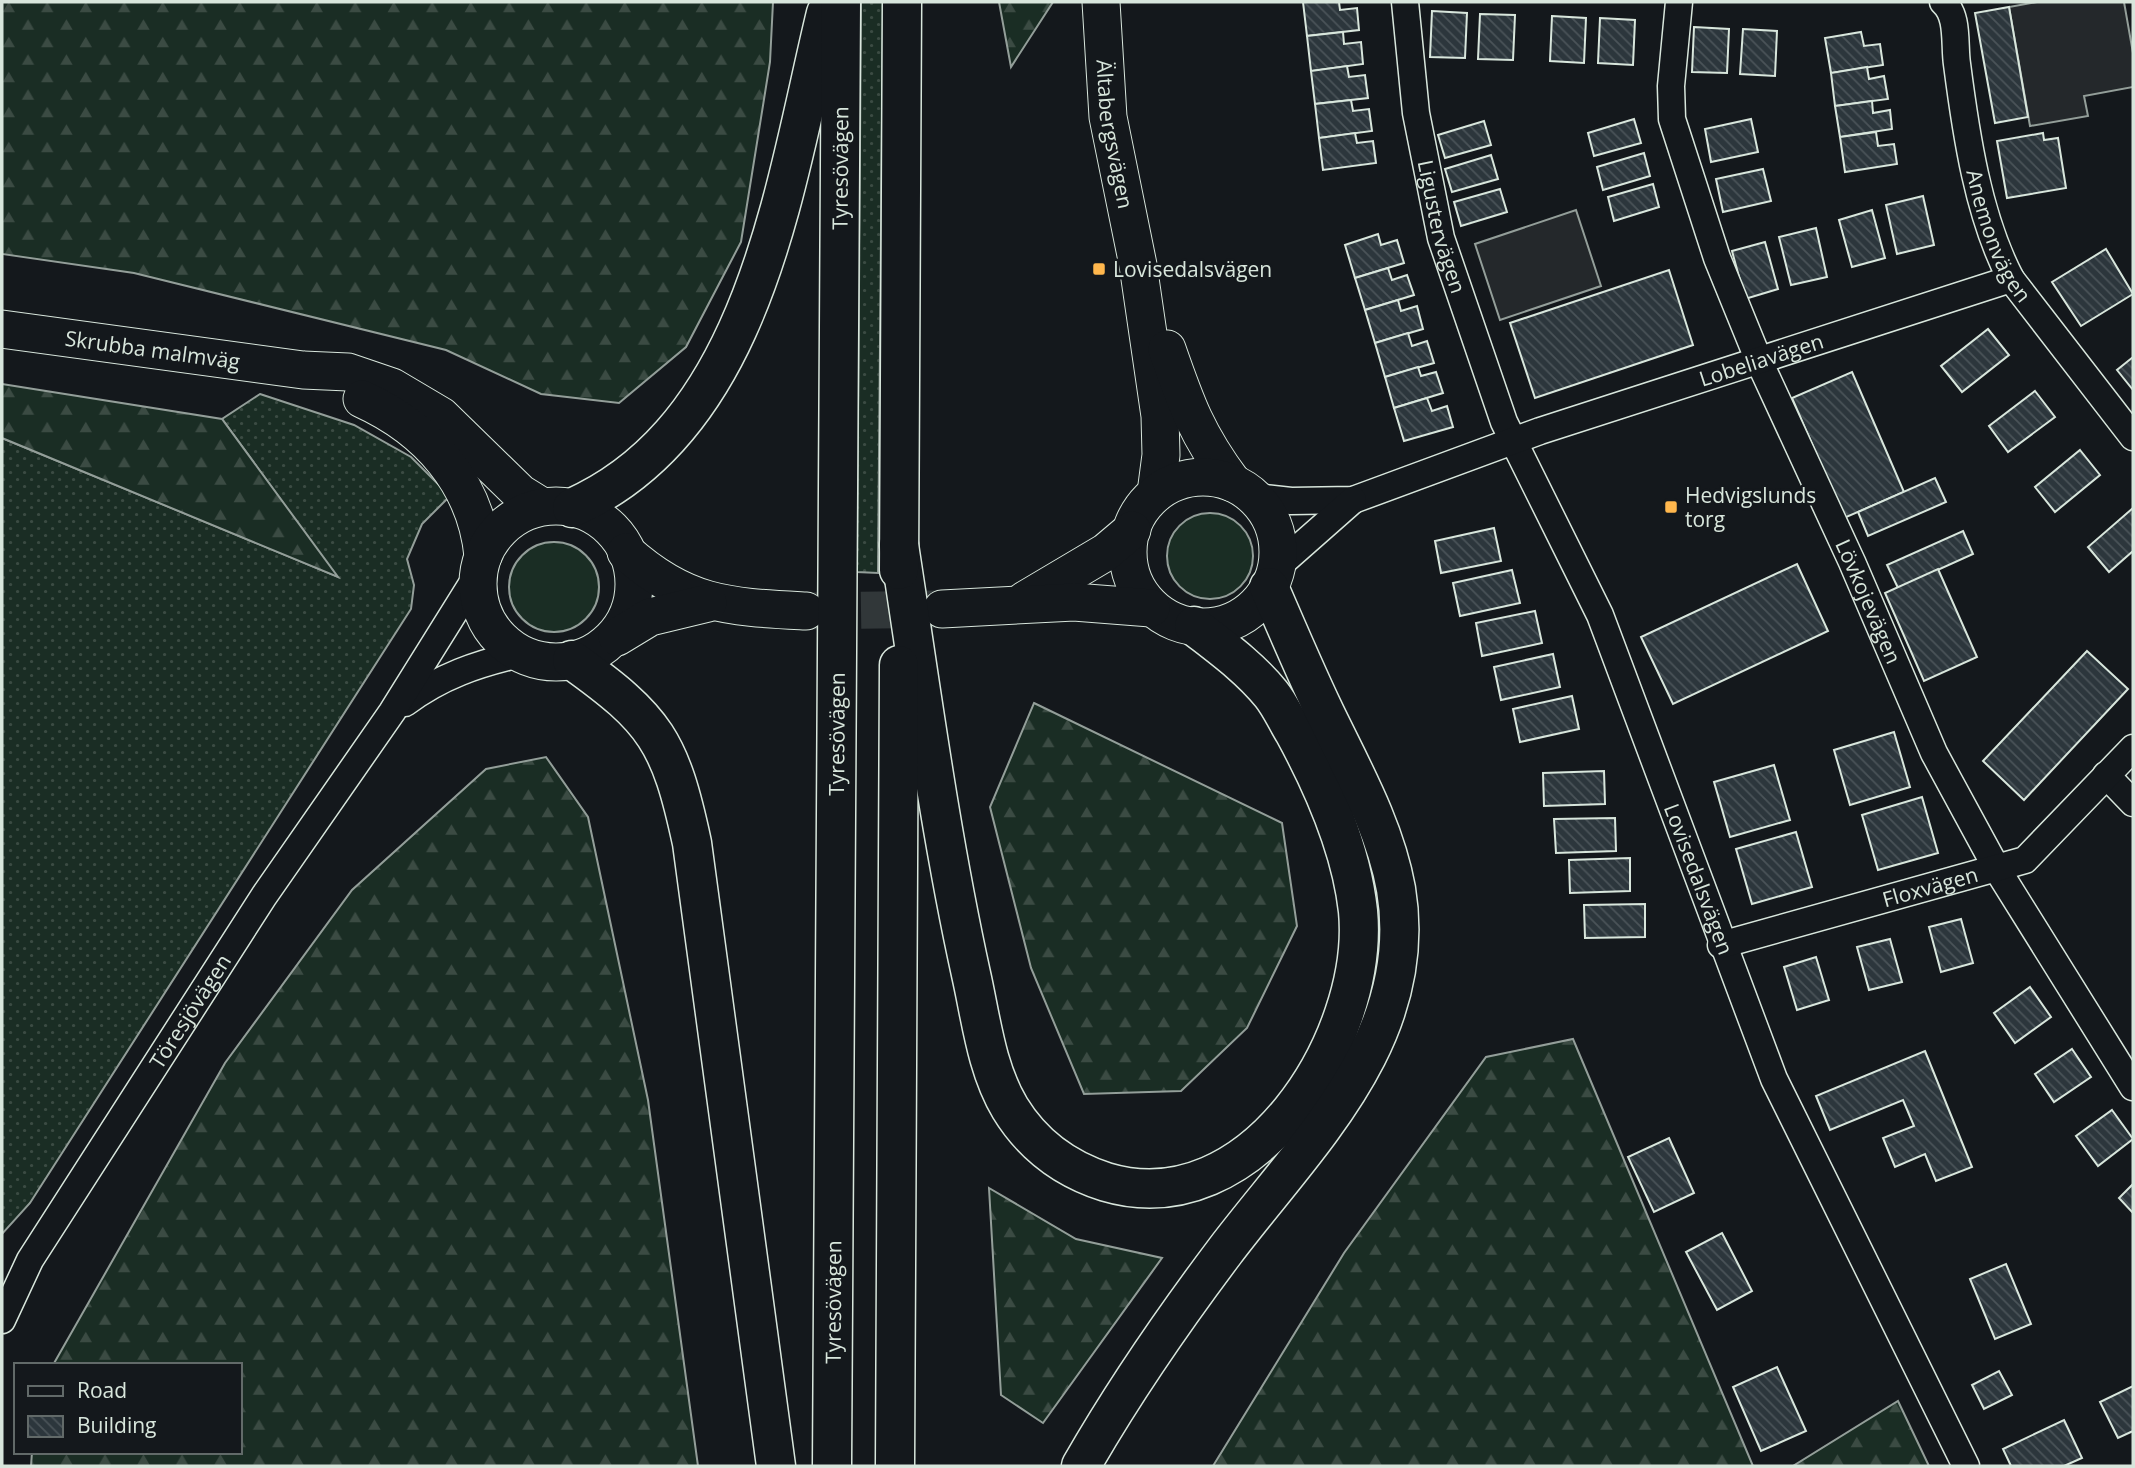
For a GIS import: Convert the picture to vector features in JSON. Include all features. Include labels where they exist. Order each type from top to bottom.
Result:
[{"type":"highway","points":[[557,507],[616,486],[656,451],[694,409],[724,360],[769,242],[829,2]]},
{"type":"highway","name":"Tyresövägen","points":[[832,1466],[841,2]]},
{"type":"highway","points":[[895,1466],[902,2]]},
{"type":"highway","points":[[900,545],[939,808],[964,942],[993,1072],[1008,1105],[1030,1137],[1057,1159],[1088,1176],[1122,1186],[1156,1188],[1190,1183],[1235,1163],[1285,1121],[1316,1074],[1338,1027],[1358,959],[1358,912],[1349,861],[1317,773],[1273,696],[1240,661],[1194,626]]},
{"type":"highway","points":[[1081,1466],[1115,1405],[1168,1328],[1339,1105],[1367,1059],[1386,1013],[1396,964],[1396,890],[1383,843],[1363,792],[1299,659],[1273,577]]},
{"type":"highway","points":[[572,660],[643,716],[663,747],[679,783],[692,843],[776,1466]]},
{"type":"street","name":"Ältabergsvägen","points":[[1101,2],[1108,117],[1138,265],[1160,416],[1161,455],[1156,494]]},
{"type":"street","name":"Ligustervägen","points":[[1405,2],[1416,113],[1441,238],[1512,441]]},
{"type":"street","name":"Lövkojevägen","points":[[1679,2],[1671,86],[1672,120],[1717,257],[1759,361],[1852,562],[1934,753],[1997,869],[2133,1087]]},
{"type":"street","name":"Anemonvägen","points":[[1943,2],[1951,14],[1957,64],[1989,231],[2011,279],[2133,437]]},
{"type":"street","name":"Ältabergsvägen","points":[[1138,265],[1188,410],[1205,446],[1244,490]]},
{"type":"street","name":"Lobeliavägen","points":[[1512,441],[2011,279]]},
{"type":"street","name":"Skrubba malmväg","points":[[2,329],[303,370],[348,372],[392,387],[441,416],[520,493],[557,507]]},
{"type":"street","name":"Skrubba malmväg","points":[[303,370],[379,406],[425,438],[461,482],[470,499],[480,526],[481,564]]},
{"type":"street","points":[[1353,500],[1273,577],[1254,608],[1232,621],[1194,626],[1170,619],[1152,608],[1138,591],[1130,573],[1132,530],[1142,509],[1156,494],[1181,480],[1208,477],[1244,490],[1292,501],[1353,500],[1512,441]]},
{"type":"street","name":"Lovisedalsvägen","points":[[1512,441],[1600,615],[1721,945],[1774,1079],[1966,1466]]},
{"type":"street","points":[[1244,490],[1274,521],[1281,546],[1273,577]]},
{"type":"street","points":[[708,603],[651,574],[626,552],[616,536],[593,516],[557,507],[516,515],[499,529],[481,564],[481,604],[495,634],[520,654],[546,662],[572,660],[596,653],[650,617],[708,603],[806,611]]},
{"type":"street","points":[[1022,602],[1084,566],[1132,530]]},
{"type":"street","points":[[617,637],[628,614],[634,583],[626,552]]},
{"type":"street","name":"Töresjövägen","points":[[2,1320],[30,1260],[257,907],[393,712],[481,564]]},
{"type":"street","points":[[942,609],[1022,602],[1086,602],[1152,608]]},
{"type":"street","name":"Töresjövägen","points":[[393,712],[431,683],[453,673],[520,654]]},
{"type":"street","name":"Floxvägen","points":[[1721,945],[2025,860],[2133,748]]},
{"type":"street","points":[[2106,775],[2133,803]]},
{"type":"green space","points":[[2,2],[773,2],[770,62],[741,242],[686,347],[619,403],[541,394],[446,350],[134,273],[2,254]]},
{"type":"green space","points":[[861,2],[883,2],[878,573],[857,572]]},
{"type":"green space","points":[[999,2],[1053,2],[1011,67]]},
{"type":"green space","points":[[2,384],[222,419],[338,577],[2,438]]},
{"type":"green space","points":[[260,394],[354,425],[411,457],[450,496],[422,524],[407,559],[414,585],[411,609],[30,1203],[2,1234],[2,438],[336,576],[222,419]]},
{"type":"green space","points":[[1210,513],[1234,520],[1246,532],[1253,556],[1246,580],[1234,592],[1210,599],[1186,592],[1174,580],[1167,556],[1174,532],[1186,520]]},
{"type":"green space","points":[[554,542],[571,546],[586,555],[595,570],[599,587],[595,604],[586,619],[571,628],[554,632],[537,628],[522,619],[513,604],[509,587],[513,570],[522,555],[537,546]]},
{"type":"green space","points":[[1034,703],[1282,823],[1297,926],[1247,1028],[1181,1091],[1084,1094],[1031,968],[990,807]]},
{"type":"green space","points":[[546,757],[588,817],[648,1100],[698,1466],[31,1466],[32,1454],[242,1454],[242,1363],[54,1363],[225,1063],[352,890],[486,769]]},
{"type":"green space","points":[[1573,1039],[1753,1466],[1213,1466],[1344,1253],[1486,1057]]},
{"type":"green space","points":[[989,1188],[1076,1239],[1162,1258],[1043,1423],[1001,1395]]},
{"type":"green space","points":[[1898,1401],[1929,1466],[1793,1466]]},
{"type":"shaded area","points":[[2037,2],[2124,2],[2133,53],[2133,87],[2084,96],[2088,116],[2030,126],[2009,7]]},
{"type":"shaded area","points":[[1576,210],[1601,286],[1500,320],[1475,244]]},
{"type":"building","points":[[1303,2],[1339,2],[1340,10],[1357,8],[1359,30],[1307,36]]},
{"type":"building","points":[[2009,7],[2028,117],[1995,123],[1975,13]]},
{"type":"building","points":[[1432,11],[1467,13],[1465,58],[1430,57]]},
{"type":"building","points":[[1480,14],[1515,15],[1513,60],[1478,59]]},
{"type":"building","points":[[1552,16],[1586,18],[1584,63],[1550,61]]},
{"type":"building","points":[[1600,18],[1635,20],[1633,65],[1598,63]]},
{"type":"building","points":[[1694,27],[1729,29],[1727,73],[1692,72]]},
{"type":"building","points":[[1743,29],[1777,31],[1775,76],[1740,74]]},
{"type":"building","points":[[1343,32],[1344,44],[1361,42],[1363,64],[1311,71],[1307,36]]},
{"type":"building","points":[[1861,32],[1864,46],[1880,44],[1883,65],[1831,73],[1825,38]]},
{"type":"building","points":[[1347,66],[1349,77],[1365,75],[1368,98],[1315,104],[1311,71]]},
{"type":"building","points":[[1867,67],[1869,79],[1884,76],[1888,99],[1835,106],[1831,73]]},
{"type":"building","points":[[1351,100],[1353,111],[1369,109],[1372,131],[1319,138],[1315,104]]},
{"type":"building","points":[[1872,101],[1873,113],[1890,110],[1892,129],[1840,137],[1835,106]]},
{"type":"building","points":[[1634,119],[1641,143],[1594,156],[1588,133]]},
{"type":"building","points":[[1751,119],[1758,152],[1711,162],[1705,129]]},
{"type":"building","points":[[1484,121],[1491,145],[1445,158],[1438,135]]},
{"type":"building","points":[[1876,132],[1878,146],[1894,144],[1897,164],[1845,172],[1840,137]]},
{"type":"building","points":[[1355,133],[1357,143],[1373,141],[1376,163],[1323,170],[1319,138]]},
{"type":"building","points":[[2043,133],[2044,140],[2058,138],[2066,188],[2007,198],[1997,141]]},
{"type":"building","points":[[1644,153],[1650,176],[1603,190],[1597,167]]},
{"type":"building","points":[[1491,155],[1498,179],[1452,192],[1445,169]]},
{"type":"building","points":[[1763,169],[1771,201],[1723,212],[1716,179]]},
{"type":"building","points":[[1653,184],[1659,207],[1614,221],[1608,197]]},
{"type":"building","points":[[1500,189],[1507,212],[1461,226],[1454,202]]},
{"type":"building","points":[[1923,196],[1934,245],[1897,254],[1886,205]]},
{"type":"building","points":[[1872,210],[1885,258],[1852,267],[1839,220]]},
{"type":"building","points":[[1816,228],[1827,277],[1791,285],[1779,237]]},
{"type":"building","points":[[1378,234],[1381,245],[1397,240],[1404,263],[1355,278],[1345,245]]},
{"type":"building","points":[[1765,242],[1778,289],[1745,299],[1732,251]]},
{"type":"building","points":[[2106,249],[2133,294],[2081,326],[2052,282]]},
{"type":"building","points":[[1388,268],[1392,280],[1407,275],[1414,295],[1365,310],[1355,278]]},
{"type":"building","points":[[1669,270],[1693,345],[1535,398],[1510,323]]},
{"type":"building","points":[[1398,300],[1401,311],[1417,306],[1423,329],[1375,343],[1365,310]]},
{"type":"building","points":[[1988,329],[2009,355],[1962,392],[1941,366]]},
{"type":"building","points":[[1408,333],[1412,346],[1427,341],[1434,363],[1385,377],[1375,343]]},
{"type":"building","points":[[2133,357],[2133,390],[2117,370]]},
{"type":"building","points":[[1418,367],[1421,376],[1436,372],[1443,393],[1394,408],[1385,377]]},
{"type":"building","points":[[1852,372],[1904,492],[1844,518],[1792,398]]},
{"type":"building","points":[[2035,391],[2055,417],[2008,452],[1989,426]]},
{"type":"building","points":[[1427,398],[1432,411],[1447,406],[1453,427],[1404,441],[1394,408]]},
{"type":"building","points":[[2080,450],[2100,475],[2055,512],[2035,487]]},
{"type":"building","points":[[1935,478],[1946,502],[1868,536],[1858,512]]},
{"type":"building","points":[[2133,508],[2133,551],[2109,572],[2088,547]]},
{"type":"building","points":[[1494,528],[1501,561],[1441,573],[1435,541]]},
{"type":"building","points":[[1963,531],[1973,554],[1898,588],[1887,565]]},
{"type":"building","points":[[1797,564],[1828,631],[1673,704],[1641,637]]},
{"type":"building","points":[[1938,569],[1977,657],[1924,681],[1885,593]]},
{"type":"building","points":[[1512,570],[1520,603],[1460,616],[1453,583]]},
{"type":"building","points":[[1535,611],[1542,643],[1482,656],[1476,623]]},
{"type":"building","points":[[2087,651],[2128,689],[2024,800],[1983,761]]},
{"type":"building","points":[[1553,654],[1560,687],[1501,700],[1494,667]]},
{"type":"building","points":[[1572,696],[1579,729],[1520,742],[1513,709]]},
{"type":"building","points":[[1894,732],[1910,787],[1850,805],[1834,750]]},
{"type":"building","points":[[1774,765],[1790,820],[1730,837],[1714,782]]},
{"type":"building","points":[[1604,771],[1605,804],[1544,806],[1543,773]]},
{"type":"building","points":[[1922,797],[1938,853],[1878,870],[1862,815]]},
{"type":"building","points":[[1615,818],[1616,851],[1556,853],[1554,819]]},
{"type":"building","points":[[1796,832],[1812,887],[1752,904],[1736,849]]},
{"type":"building","points":[[1630,858],[1630,891],[1570,893],[1569,860]]},
{"type":"building","points":[[1645,904],[1645,937],[1585,938],[1584,905]]},
{"type":"building","points":[[1961,919],[1973,963],[1941,972],[1929,927]]},
{"type":"building","points":[[1890,939],[1902,982],[1869,990],[1857,947]]},
{"type":"building","points":[[1816,957],[1829,1000],[1797,1010],[1784,967]]},
{"type":"building","points":[[2030,987],[2051,1017],[2015,1043],[1994,1013]]},
{"type":"building","points":[[2072,1049],[2091,1077],[2054,1102],[2035,1074]]},
{"type":"building","points":[[1925,1051],[1972,1167],[1936,1181],[1925,1154],[1895,1167],[1883,1138],[1914,1126],[1903,1100],[1830,1130],[1816,1096]]},
{"type":"building","points":[[2112,1110],[2133,1139],[2098,1166],[2076,1136]]},
{"type":"building","points":[[1669,1138],[1694,1193],[1654,1212],[1628,1157]]},
{"type":"building","points":[[2133,1184],[2133,1213],[2119,1198]]},
{"type":"building","points":[[1722,1233],[1752,1291],[1717,1310],[1686,1252]]},
{"type":"building","points":[[2006,1264],[2031,1324],[1995,1339],[1970,1279]]},
{"type":"building","points":[[1777,1367],[1806,1431],[1761,1451],[1733,1387]]},
{"type":"building","points":[[1999,1371],[2012,1395],[1984,1409],[1972,1385]]},
{"type":"building","points":[[2133,1386],[2133,1431],[2118,1438],[2100,1402]]},
{"type":"building","points":[[2064,1420],[2082,1458],[2064,1466],[2011,1466],[2003,1449]]},
{"type":"tunnel","points":[[806,611],[941,609]]},
{"type":"place","name":"Lovisedalsvägen","points":[[1099,269]]},
{"type":"place","name":"Hedvigslunds torg","points":[[1671,507]]}]
